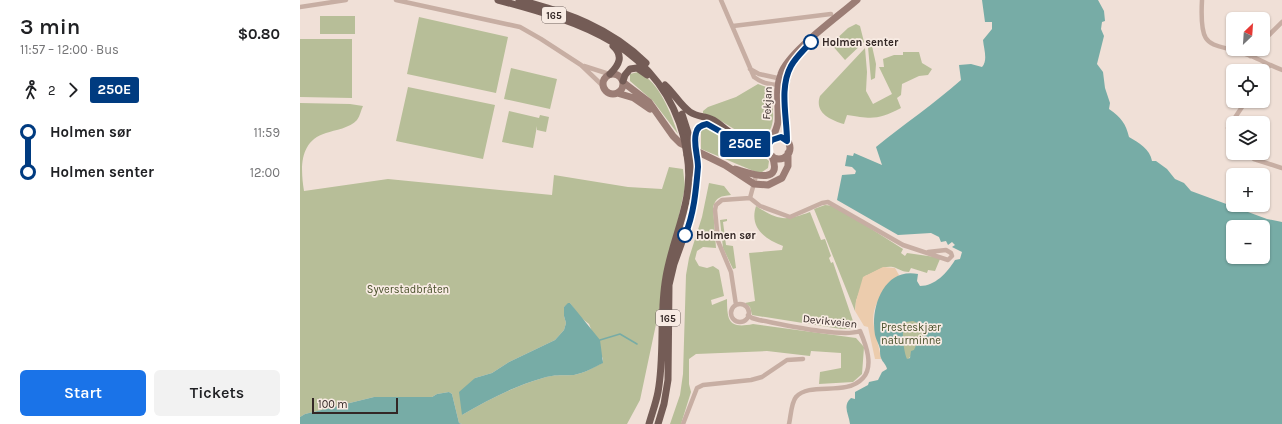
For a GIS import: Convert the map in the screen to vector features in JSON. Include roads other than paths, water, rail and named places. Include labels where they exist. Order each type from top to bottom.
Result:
[{"type":"main road","name":"165","points":[[498,0],[562,18],[607,38],[629,54],[655,79],[672,105],[684,138],[693,157],[696,173],[695,196],[690,221],[676,256],[670,280],[668,299],[668,380],[666,397],[658,424]]},
{"type":"main road","name":"165","points":[[519,0],[569,14],[606,32],[639,56],[675,93],[685,108],[692,114],[713,120],[740,138],[754,142],[771,141]]},
{"type":"main road","name":"Fekjan","points":[[771,141],[778,124],[782,82],[794,62],[818,33],[857,0]]},
{"type":"main road","name":"165","points":[[607,38],[620,54],[618,65],[610,74]]},
{"type":"main road","name":"165","points":[[624,82],[625,75],[630,68],[643,71],[665,98],[681,127]]},
{"type":"main road","points":[[658,115],[638,100],[617,93],[609,93],[603,86],[603,81],[610,74],[621,76],[624,82],[649,102],[680,143],[729,167],[756,176],[766,176],[773,171],[775,162],[771,154],[771,141],[781,137],[787,141],[790,147],[788,153],[788,166],[782,178],[768,185],[754,184],[729,167]]},
{"type":"main road","points":[[617,93],[621,91],[624,82]]},
{"type":"main road","name":"Fekjan","points":[[782,82],[787,141]]},
{"type":"main road","name":"165","points":[[665,84],[679,108],[693,144]]},
{"type":"main road","name":"165","points":[[649,424],[659,382],[666,277],[687,198],[693,157],[693,144],[697,130],[701,125],[707,124],[739,142],[771,154]]},
{"type":"main road","points":[[771,154],[779,158],[788,153]]},
{"type":"street","points":[[300,6],[346,0]]},
{"type":"street","points":[[396,0],[520,27],[581,65],[603,86]]},
{"type":"street","points":[[721,0],[734,26],[754,77],[759,81],[772,85],[782,82]]},
{"type":"street","points":[[1202,0],[1203,31],[1210,43],[1226,50]]},
{"type":"street","points":[[734,26],[831,14]]},
{"type":"street","points":[[1270,34],[1282,22]]},
{"type":"street","points":[[1250,56],[1265,64]]},
{"type":"street","points":[[581,65],[610,74]]},
{"type":"street","points":[[1270,66],[1282,70]]},
{"type":"street","points":[[750,69],[759,74],[782,82]]},
{"type":"street","points":[[1257,160],[1282,168]]},
{"type":"street","points":[[756,176],[750,198],[760,206],[779,215],[790,217],[822,202],[828,202],[889,238],[909,247],[928,252]]},
{"type":"street","name":"Devikveien","points":[[736,305],[731,272],[718,241],[715,210],[720,201],[750,198]]},
{"type":"street","name":"Devikveien","points":[[741,304],[746,307],[748,315],[742,321],[734,319],[731,311],[736,305],[741,304]]},
{"type":"street","name":"Devikveien","points":[[748,315],[759,320],[827,331],[854,334],[860,331],[863,338],[868,358],[868,369],[865,376],[854,385],[845,388],[801,393],[795,398],[789,424]]},
{"type":"street","points":[[683,424],[697,388],[703,385],[762,377],[787,360],[803,359]]},
{"type":"water","points":[[982,0],[1098,0],[1104,11],[1105,21],[1102,22],[1101,29],[1104,36],[1097,64],[1103,72],[1105,88],[1110,103],[1109,109],[1122,121],[1129,137],[1140,144],[1149,153],[1152,161],[1156,161],[1167,169],[1175,179],[1184,183],[1191,191],[1226,204],[1226,212],[1248,212],[1267,219],[1282,222],[1282,424],[850,424],[846,407],[848,401],[851,398],[855,399],[855,392],[868,385],[869,382],[878,380],[882,372],[887,369],[881,357],[880,347],[875,335],[874,324],[877,302],[882,291],[888,283],[896,277],[906,273],[918,274],[917,281],[920,286],[931,284],[948,270],[955,260],[960,259],[962,252],[952,247],[955,245],[952,242],[948,245],[946,241],[941,242],[939,237],[931,233],[898,235],[837,200],[842,175],[855,174],[856,171],[852,167],[845,166],[847,155],[853,156],[854,153],[882,165],[876,147],[961,80],[959,65],[971,64],[982,67],[985,61],[983,40],[992,29],[992,22],[985,22]],"holes":[[[913,321],[923,325],[924,336],[917,343],[914,350],[911,351],[910,358],[907,359],[903,335],[904,325],[906,322]]]},
{"type":"water","points":[[570,303],[600,340],[603,363],[578,374],[548,377],[532,381],[511,389],[462,415],[459,392],[475,378],[492,373],[509,362],[555,340],[564,330],[566,323],[564,307]]},
{"type":"water","points":[[449,392],[452,394],[459,423],[462,424],[300,424],[300,417],[305,414],[374,397],[432,397],[437,394]]},
{"type":"waterway","points":[[600,340],[620,334],[637,344]]},
{"type":"place","name":"Holmen senter","points":[[811,42]]},
{"type":"place","name":"Holmen sør","points":[[685,235]]},
{"type":"park label","name":"Syverstadbråten","points":[[408,289]]},
{"type":"park label","name":"Presteskjær naturminne","points":[[911,333]]}]
